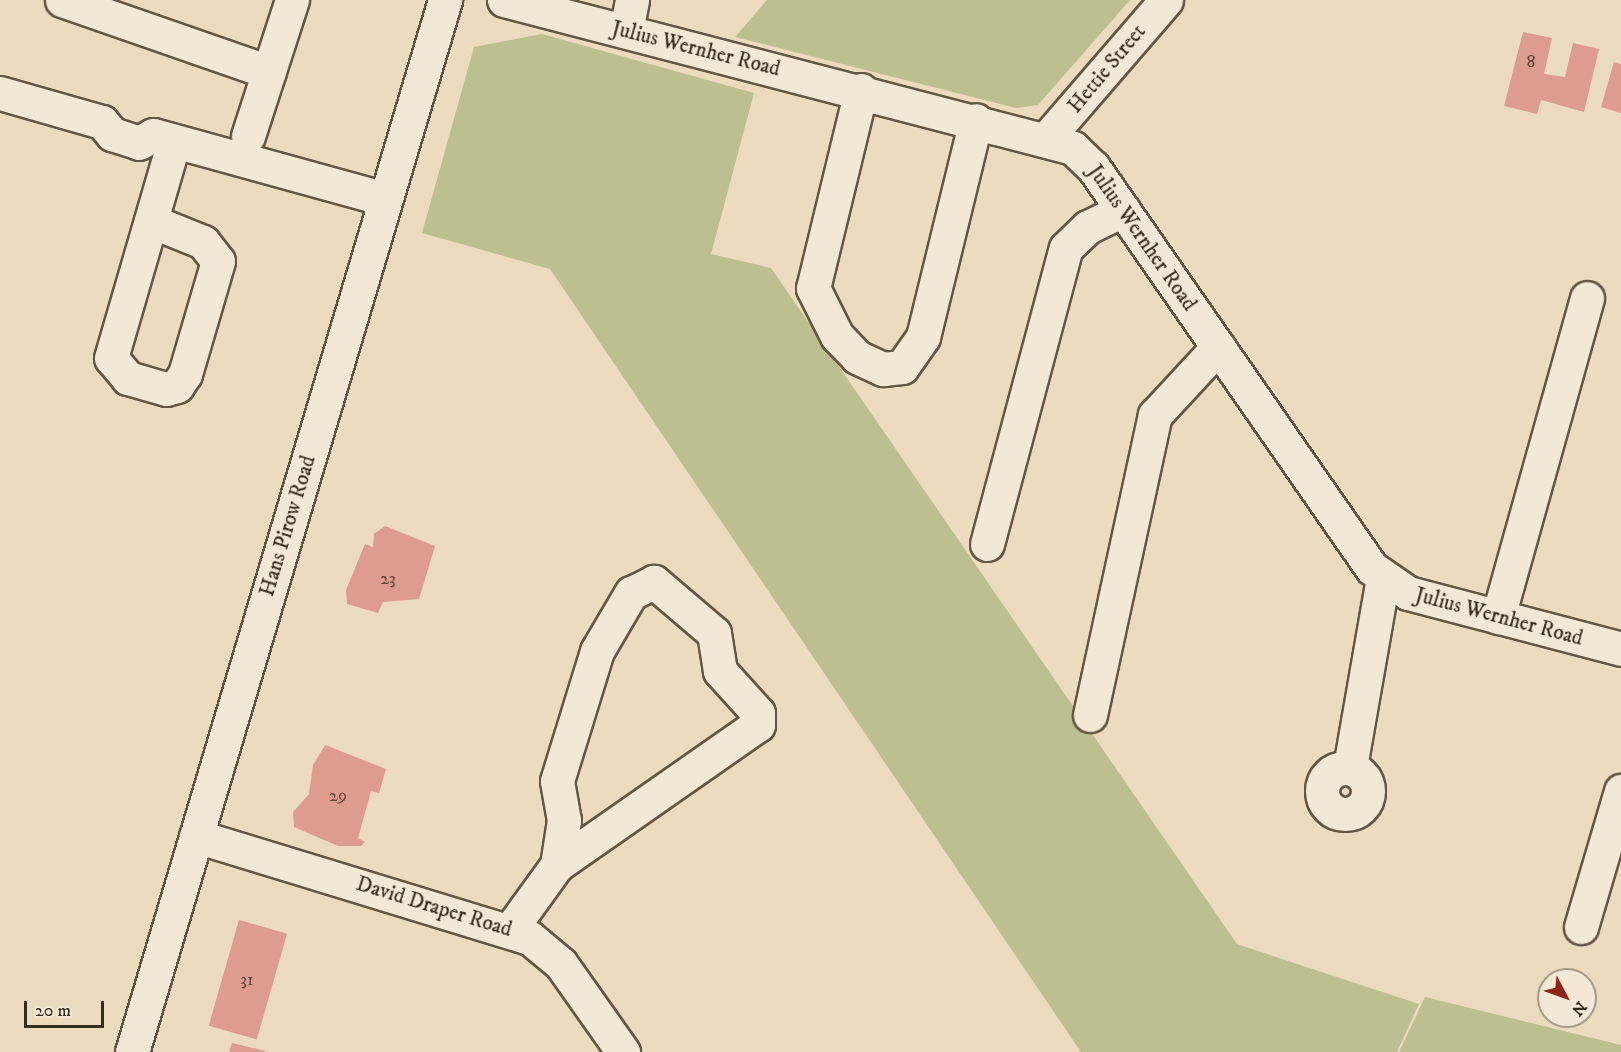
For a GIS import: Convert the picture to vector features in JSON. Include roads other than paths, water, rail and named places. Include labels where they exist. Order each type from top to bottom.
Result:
[{"type":"street","points":[[62,0],[269,72]]},
{"type":"street","points":[[248,136],[292,0]]},
{"type":"street","name":"Hans Pirow Road","points":[[132,1052],[445,0]]},
{"type":"street","name":"Julius Wernher Road","points":[[504,0],[629,15],[861,90],[1047,138],[1081,154],[1123,210],[1357,550],[1383,578],[1408,593],[1621,649]]},
{"type":"street","name":"Hettie Street","points":[[1047,138],[1166,0]]},
{"type":"street","points":[[861,90],[813,288],[837,336],[857,357],[883,369],[902,367],[923,338],[976,120]]},
{"type":"street","points":[[0,93],[102,122],[118,114],[146,122],[164,138],[385,199]]},
{"type":"street","points":[[151,221],[203,242],[218,261],[185,374],[177,386],[166,389],[128,378],[111,358],[151,221],[164,138]]},
{"type":"street","points":[[987,544],[1066,248],[1088,227],[1123,210]]},
{"type":"street","points":[[1498,617],[1587,298]]},
{"type":"street","points":[[1090,715],[1155,415],[1218,347]]},
{"type":"street","points":[[1350,767],[1383,578]]},
{"type":"street","points":[[510,930],[557,865],[758,725],[758,713],[720,671],[714,633],[654,582],[631,593],[597,651],[557,781],[564,820],[557,865]]},
{"type":"street","points":[[1581,927],[1621,791]]},
{"type":"street","name":"David Draper Road","points":[[196,836],[510,930],[540,944],[561,964],[623,1052]]}]
